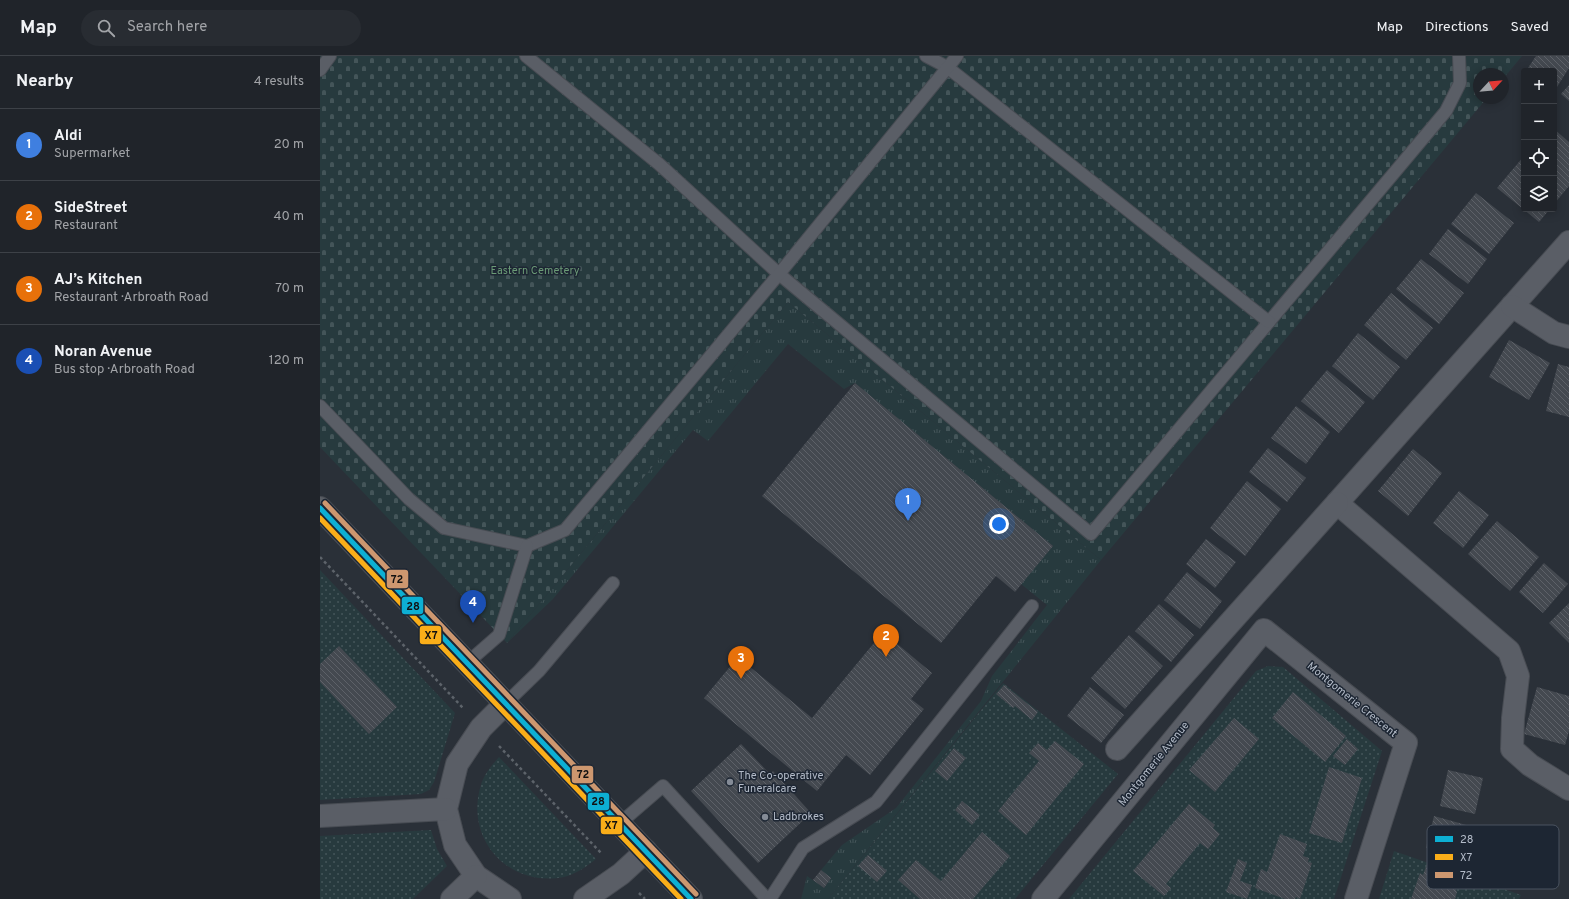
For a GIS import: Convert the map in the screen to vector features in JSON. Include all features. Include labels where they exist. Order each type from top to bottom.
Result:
[{"type":"main road","points":[[320,508],[691,899]]},
{"type":"street","points":[[1117,749],[1569,242]]},
{"type":"street","points":[[1512,306],[1554,333],[1569,337]]},
{"type":"street","points":[[1337,503],[1509,651],[1518,676],[1513,718],[1512,749],[1530,765],[1569,789]]},
{"type":"street","name":"Montgomerie Avenue","points":[[1043,899],[1264,630]]},
{"type":"street","name":"Montgomerie Crescent","points":[[1264,630],[1406,743],[1356,899]]},
{"type":"street","points":[[506,704],[481,728],[457,764],[446,809],[455,845],[476,876],[510,899]]},
{"type":"street","points":[[320,816],[446,809]]},
{"type":"street","points":[[584,899],[621,874],[646,851]]},
{"type":"street","points":[[452,899],[476,876]]},
{"type":"lane","points":[[320,70],[330,56]]},
{"type":"lane","points":[[526,56],[659,164],[779,274],[1091,534],[1446,111],[1460,83],[1459,56]]},
{"type":"lane","points":[[926,56],[948,67],[1269,322]]},
{"type":"lane","points":[[320,406],[409,500],[444,528],[527,546],[565,530],[779,274],[957,56]]},
{"type":"lane","points":[[468,663],[498,635],[527,546]]},
{"type":"lane","points":[[506,704],[539,671],[613,583]]},
{"type":"lane","points":[[620,824],[663,786],[769,899],[803,848],[876,802],[1032,606]]},
{"type":"green space","name":"Eastern Cemetery","points":[[320,56],[1522,56],[1509,72],[1509,68],[1473,68],[1473,104],[1482,104],[1101,560],[788,302],[507,643],[320,447]]},
{"type":"green space","points":[[788,302],[1101,560],[828,899],[801,899],[807,876],[824,888],[831,878],[821,870],[842,845],[896,808],[981,701],[992,676],[1047,605],[1021,584],[1053,546],[855,383],[844,389],[788,344],[708,441],[693,430],[553,599],[507,643]]},
{"type":"green space","points":[[320,570],[455,713],[434,782],[429,790],[421,794],[320,800]]},
{"type":"green space","points":[[1268,666],[1283,667],[1382,751],[1334,899],[1069,899],[1256,671]]},
{"type":"green space","points":[[1003,683],[1118,774],[1015,899],[828,899]]},
{"type":"green space","points":[[499,757],[596,859],[581,870],[568,876],[544,878],[525,875],[509,867],[495,855],[485,840],[479,823],[477,805],[484,777]]},
{"type":"green space","points":[[431,830],[437,849],[447,866],[413,899],[320,899],[320,836]]},
{"type":"green space","points":[[1394,851],[1427,862],[1427,889],[1504,889],[1521,895],[1519,899],[1379,899]]},
{"type":"building","points":[[1536,56],[1569,56],[1569,68],[1557,87],[1557,68],[1528,68]]},
{"type":"building","points":[[1569,85],[1569,101],[1561,94]]},
{"type":"building","points":[[1557,132],[1569,142],[1569,186],[1557,200]]},
{"type":"building","points":[[1521,160],[1521,207],[1497,188]]},
{"type":"building","points":[[1476,193],[1514,223],[1489,254],[1451,224]]},
{"type":"building","points":[[1527,212],[1547,212],[1539,222]]},
{"type":"building","points":[[1448,229],[1487,259],[1468,284],[1429,254]]},
{"type":"building","points":[[1421,259],[1464,293],[1439,324],[1396,289]]},
{"type":"building","points":[[1391,293],[1433,328],[1406,360],[1364,325]]},
{"type":"building","points":[[1358,333],[1400,367],[1373,400],[1332,366]]},
{"type":"building","points":[[1509,340],[1550,363],[1529,400],[1489,377]]},
{"type":"building","points":[[1558,364],[1569,367],[1569,417],[1546,411]]},
{"type":"building","points":[[1327,370],[1365,402],[1339,433],[1301,401]]},
{"type":"building","points":[[855,383],[1053,546],[1015,592],[996,576],[941,643],[762,496]]},
{"type":"building","points":[[1296,406],[1330,432],[1306,464],[1271,438]]},
{"type":"building","points":[[1268,448],[1306,478],[1287,502],[1249,472]]},
{"type":"building","points":[[1413,449],[1442,473],[1408,516],[1378,491]]},
{"type":"building","points":[[1247,481],[1281,509],[1245,556],[1210,528]]},
{"type":"building","points":[[1459,491],[1489,515],[1463,548],[1433,523]]},
{"type":"building","points":[[1497,521],[1539,557],[1510,591],[1468,554]]},
{"type":"building","points":[[1206,539],[1236,562],[1215,588],[1186,564]]},
{"type":"building","points":[[1544,563],[1568,584],[1543,613],[1519,592]]},
{"type":"building","points":[[1187,572],[1222,601],[1200,629],[1164,600]]},
{"type":"building","points":[[1569,603],[1569,643],[1549,623]]},
{"type":"building","points":[[1159,604],[1194,635],[1171,662],[1135,631]]},
{"type":"building","points":[[883,632],[932,673],[911,699],[924,709],[870,775],[846,755],[817,791],[704,698],[738,657],[812,718]]},
{"type":"building","points":[[1129,635],[1163,666],[1125,709],[1091,678]]},
{"type":"building","points":[[339,646],[397,707],[369,734],[320,682],[320,664]]},
{"type":"building","points":[[1004,685],[1038,712],[1032,720],[1015,706],[1013,708],[996,694]]},
{"type":"building","points":[[1090,687],[1124,715],[1101,743],[1067,716]]},
{"type":"building","points":[[1537,687],[1569,696],[1569,731],[1565,745],[1524,734]]},
{"type":"building","points":[[1293,692],[1346,736],[1325,762],[1272,718]]},
{"type":"building","points":[[1234,718],[1259,739],[1215,792],[1189,770]]},
{"type":"building","points":[[1347,739],[1358,749],[1345,765],[1333,756]]},
{"type":"building","points":[[1055,741],[1084,764],[1026,835],[998,811],[1039,761],[1029,753],[1038,743],[1047,750]]},
{"type":"building","points":[[741,744],[770,774],[773,771],[811,813],[758,863],[691,791]]},
{"type":"building","points":[[954,748],[966,758],[947,781],[935,771]]},
{"type":"building","points":[[1329,767],[1362,778],[1342,843],[1309,833]]},
{"type":"building","points":[[1448,770],[1483,778],[1475,814],[1440,806]]},
{"type":"building","points":[[962,801],[980,815],[972,825],[955,810]]},
{"type":"building","points":[[1189,804],[1215,825],[1213,828],[1220,834],[1208,849],[1200,843],[1166,884],[1171,888],[1164,896],[1133,871]]},
{"type":"building","points":[[1434,816],[1466,825],[1432,825]]},
{"type":"building","points":[[982,832],[1010,856],[973,899],[920,899],[898,880],[916,860],[941,881]]},
{"type":"building","points":[[1280,834],[1307,844],[1303,856],[1309,858],[1308,862],[1312,863],[1300,899],[1296,897],[1295,899],[1285,899],[1255,888],[1261,869],[1267,872]]},
{"type":"building","points":[[868,855],[887,871],[877,882],[858,866]]},
{"type":"building","points":[[1238,859],[1247,863],[1240,881],[1252,885],[1247,899],[1226,892]]},
{"type":"building","points":[[1427,864],[1427,889],[1456,889],[1457,892],[1455,899],[1411,899],[1420,873],[1423,875]]},
{"type":"building","points":[[821,870],[831,878],[824,888],[813,880]]},
{"type":"transit line","name":"72","points":[[325,503],[696,894]]},
{"type":"transit line","name":"28","points":[[320,508],[691,899]]},
{"type":"transit line","name":"X7","points":[[320,518],[681,899]]},
{"type":"place","name":"Aldi","points":[[908,521]]},
{"type":"place","name":"Noran Avenue","points":[[473,623]]},
{"type":"place","name":"SideStreet","points":[[886,657]]},
{"type":"place","name":"AJ’s Kitchen","points":[[741,679]]},
{"type":"place","name":"The Co-operative Funeralcare","points":[[730,782]]},
{"type":"place","name":"Ladbrokes","points":[[765,817]]}]
